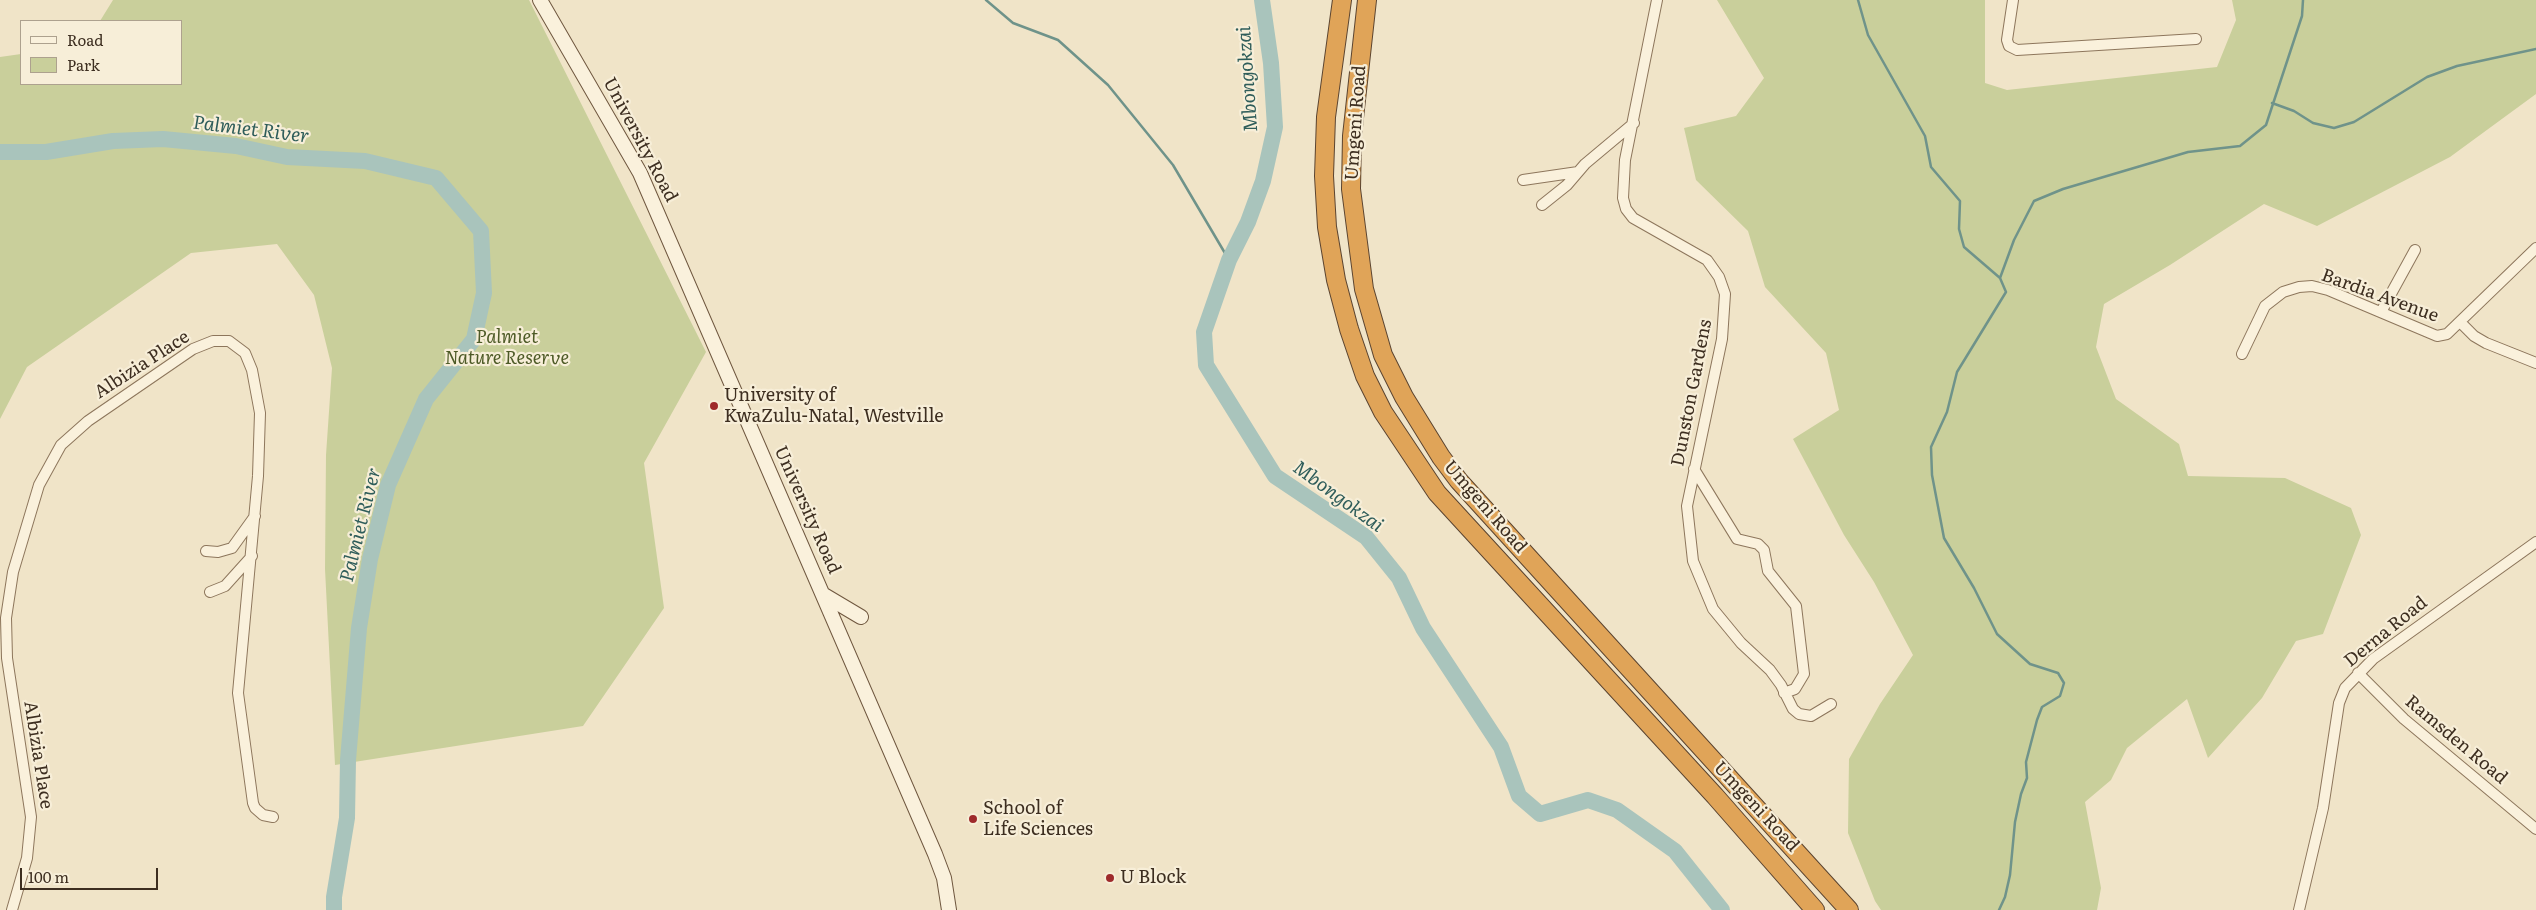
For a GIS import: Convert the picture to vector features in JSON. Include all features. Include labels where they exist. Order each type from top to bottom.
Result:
[{"type":"highway","name":"Umgeni Road","points":[[1342,0],[1326,117],[1324,176],[1327,227],[1336,280],[1349,329],[1365,376],[1383,412],[1437,493],[1715,796],[1816,910]]},
{"type":"highway","name":"Umgeni Road","points":[[1367,0],[1352,136],[1351,198],[1364,289],[1383,355],[1404,397],[1441,457],[1459,481],[1849,910]]},
{"type":"street","name":"University Road","points":[[540,0],[640,173],[944,878],[949,910]]},
{"type":"street","name":"Dunston Gardens","points":[[1657,0],[1623,176],[1623,198],[1626,209],[1641,224],[1707,260],[1720,277],[1725,294],[1722,339],[1687,506],[1690,546],[1706,596],[1726,627],[1770,670],[1793,709],[1799,714],[1811,716],[1831,704]]},
{"type":"street","points":[[2013,0],[2007,40],[2009,46],[2017,50],[2196,39]]},
{"type":"street","points":[[1542,205],[1567,185],[1578,172],[1634,122]]},
{"type":"street","points":[[1524,180],[1578,172]]},
{"type":"street","name":"Bardia Avenue","points":[[2242,354],[2265,306],[2272,299],[2291,290],[2312,286],[2328,290],[2437,336],[2447,334],[2536,248]]},
{"type":"street","points":[[2381,312],[2415,250]]},
{"type":"street","points":[[2460,323],[2474,336],[2486,343],[2536,363]]},
{"type":"street","name":"Albizia Place","points":[[12,910],[28,858],[31,817],[7,658],[8,603],[26,526],[39,485],[55,454],[88,421],[193,349],[214,341],[229,341],[239,346],[249,359],[260,413],[252,556],[238,678],[239,704],[253,803],[259,812],[273,817]]},
{"type":"street","points":[[1694,468],[1737,539],[1758,544],[1764,550],[1768,571],[1796,606],[1804,674],[1795,689],[1784,693]]},
{"type":"street","points":[[206,551],[218,552],[232,548],[255,516]]},
{"type":"street","name":"Derna Road","points":[[2299,910],[2323,808],[2341,696],[2358,673],[2373,659],[2536,542]]},
{"type":"street","points":[[210,592],[225,586],[252,556]]},
{"type":"street","points":[[824,596],[861,617]]},
{"type":"street","name":"Ramsden Road","points":[[2358,673],[2404,719],[2536,829]]},
{"type":"green space","name":"Palmiet Nature Reserve","points":[[113,0],[529,0],[706,352],[644,463],[664,608],[583,726],[335,765],[325,569],[326,455],[332,368],[314,295],[277,244],[191,253],[27,367],[0,419],[0,57],[20,54],[20,85],[182,85],[182,20],[101,20]]},
{"type":"green space","points":[[1717,0],[1985,0],[1985,83],[2007,90],[2217,67],[2236,20],[2232,0],[2536,0],[2536,94],[2450,157],[2317,226],[2264,204],[2170,265],[2104,304],[2096,347],[2116,399],[2179,444],[2188,476],[2285,478],[2351,508],[2361,535],[2323,634],[2296,641],[2262,698],[2208,758],[2187,699],[2127,748],[2111,780],[2085,802],[2101,888],[2097,910],[1881,910],[1875,901],[1848,833],[1849,759],[1880,704],[1913,655],[1874,582],[1844,535],[1793,439],[1839,410],[1826,353],[1765,287],[1748,231],[1696,180],[1684,128],[1736,116],[1764,78]]},
{"type":"waterway","points":[[986,0],[1013,23],[1058,40],[1108,85],[1173,165],[1229,260]]},
{"type":"waterway","name":"Mbongokzai","points":[[1262,0],[1271,63],[1275,127],[1263,181],[1248,222],[1229,260],[1204,332],[1206,365],[1275,476],[1366,537],[1399,578],[1423,628],[1501,747],[1519,796],[1540,814],[1588,800],[1617,810],[1675,851],[1722,910]]},
{"type":"waterway","points":[[1858,0],[1868,35],[1925,136],[1931,167],[1960,201],[1959,229],[1964,247],[2000,278],[2006,292],[1957,372],[1947,412],[1931,447],[1932,475],[1944,538],[1974,588],[1997,634],[2030,664],[2058,673],[2064,683],[2060,696],[2042,707],[2037,720],[2026,762],[2027,778],[2021,794],[2015,822],[2010,875],[2005,897],[1999,910]]},
{"type":"waterway","points":[[2000,278],[2014,240],[2034,201],[2063,189],[2188,152],[2240,146],[2266,125],[2302,16],[2303,0]]},
{"type":"waterway","points":[[2272,103],[2294,111],[2313,123],[2334,128],[2354,122],[2427,77],[2457,66],[2536,49]]},
{"type":"waterway","name":"Palmiet River","points":[[0,152],[46,152],[113,141],[163,139],[236,146],[287,157],[365,161],[436,178],[481,231],[484,293],[474,339],[426,399],[388,485],[370,559],[359,628],[348,760],[347,818],[334,897],[334,910]]},
{"type":"place","name":"University of KwaZulu-Natal, Westville","points":[[714,406]]},
{"type":"place","name":"School of Life Sciences","points":[[973,819]]},
{"type":"place","name":"U Block","points":[[1110,878]]}]
